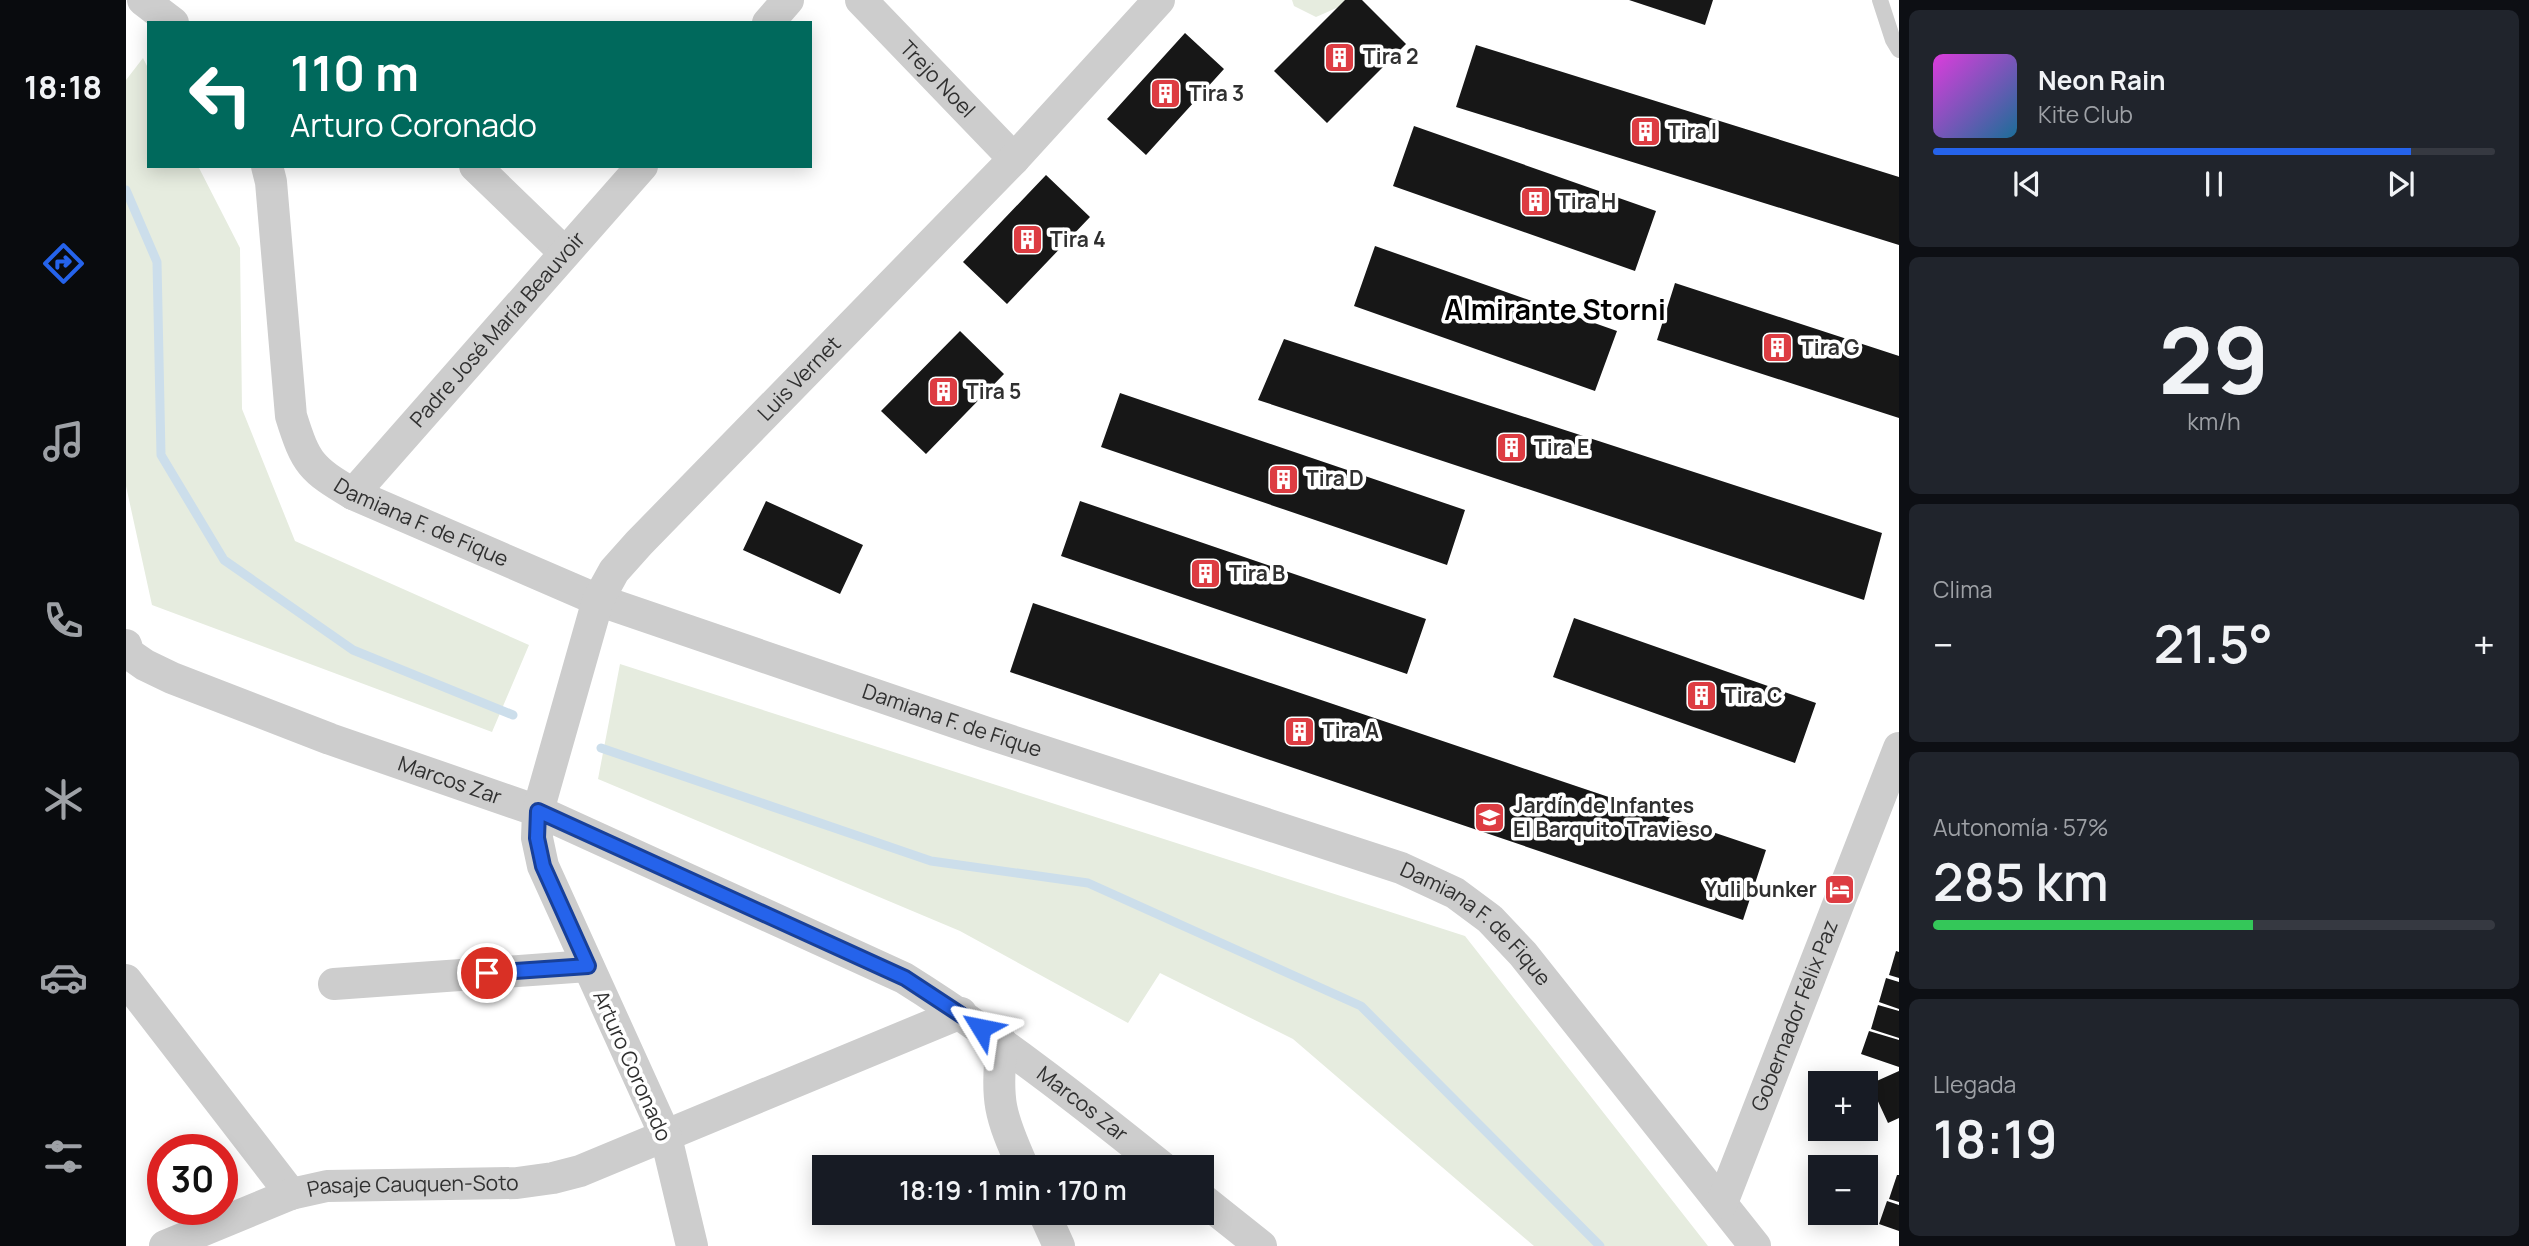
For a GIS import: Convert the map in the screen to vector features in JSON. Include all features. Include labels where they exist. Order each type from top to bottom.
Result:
[{"type":"street","points":[[143,0],[170,21]]},
{"type":"street","points":[[770,21],[788,0]]},
{"type":"street","name":"Trejo Noel","points":[[861,0],[1014,159]]},
{"type":"street","name":"Luis Vernet","points":[[538,811],[598,600],[614,571],[1014,159],[1159,0]]},
{"type":"street","points":[[477,168],[565,253]]},
{"type":"street","name":"Padre José María Beauvoir","points":[[354,494],[640,168]]},
{"type":"street","name":"Damiana F. de Fique","points":[[274,171],[291,416],[300,446],[310,464],[329,479],[354,494],[598,600],[987,733],[1401,868],[1455,893],[1490,919],[1523,954],[1755,1246]]},
{"type":"street","name":"Marcos Zar","points":[[127,652],[163,674],[330,739],[538,811],[905,978],[961,1013],[1070,1093],[1148,1155]]},
{"type":"street","name":"Gobernador Félix Paz","points":[[1722,1203],[1899,748]]},
{"type":"street","name":"Arturo Coronado","points":[[538,811],[537,838],[543,866],[666,1137],[692,1246]]},
{"type":"street","points":[[334,984],[588,966]]},
{"type":"street","points":[[126,979],[291,1194]]},
{"type":"street","name":"Pasaje Cauquen-Soto","points":[[164,1246],[291,1194],[327,1186],[517,1183],[580,1171],[961,1013]]},
{"type":"street","points":[[1002,1043],[998,1078],[999,1102],[1003,1124],[1017,1155]]},
{"type":"street","points":[[1214,1209],[1261,1246]]},
{"type":"street","points":[[1049,1225],[1059,1246]]},
{"type":"lane","points":[[1880,0],[1899,50]]},
{"type":"shaded area","points":[[1292,0],[1347,0],[1341,6],[1316,17],[1294,6]]},
{"type":"shaded area","points":[[143,58],[147,66],[147,168],[199,168],[240,248],[242,409],[295,541],[529,645],[492,732],[152,605],[126,486],[126,80]]},
{"type":"shaded area","points":[[620,664],[1465,936],[1708,1246],[1534,1246],[1293,1039],[1160,973],[1128,1023],[960,931],[598,779]]},
{"type":"building","name":"Tira 2","points":[[1345,0],[1362,0],[1406,44],[1327,123],[1274,71]]},
{"type":"building","points":[[1629,0],[1713,0],[1705,25]]},
{"type":"building","name":"Tira 3","points":[[1185,33],[1224,69],[1146,155],[1107,119]]},
{"type":"building","name":"Tira I","points":[[1476,45],[1899,177],[1899,245],[1456,107]]},
{"type":"building","name":"Tira H","points":[[1414,126],[1656,211],[1635,271],[1393,186]]},
{"type":"building","name":"Tira 4","points":[[1046,175],[1090,217],[1007,304],[963,262]]},
{"type":"building","points":[[1375,246],[1617,331],[1595,391],[1354,306]]},
{"type":"building","name":"Tira G","points":[[1675,283],[1899,356],[1899,418],[1657,340]]},
{"type":"building","name":"Tira 5","points":[[960,331],[1004,374],[926,454],[881,411]]},
{"type":"building","name":"Tira E","points":[[1284,339],[1882,533],[1864,600],[1258,400]]},
{"type":"building","name":"Tira D","points":[[1120,393],[1465,510],[1447,565],[1101,447]]},
{"type":"building","points":[[766,501],[863,545],[840,594],[743,550]]},
{"type":"building","name":"Tira B","points":[[1080,501],[1426,619],[1407,674],[1061,556]]},
{"type":"building","name":"Tira A","points":[[1033,603],[1766,850],[1743,920],[1010,672]]},
{"type":"building","name":"Tira C","points":[[1574,618],[1816,703],[1795,763],[1553,677]]},
{"type":"building","points":[[1896,951],[1899,952],[1899,978],[1889,975]]},
{"type":"building","points":[[1886,978],[1899,982],[1899,1009],[1879,1002]]},
{"type":"building","points":[[1878,1005],[1899,1011],[1899,1038],[1871,1029]]},
{"type":"building","points":[[1869,1031],[1899,1040],[1899,1067],[1861,1054]]},
{"type":"building","points":[[1899,1071],[1899,1118],[1888,1123],[1878,1101],[1878,1080]]},
{"type":"building","points":[[1899,1175],[1899,1202],[1889,1199]]},
{"type":"building","points":[[1887,1201],[1899,1205],[1899,1231],[1879,1224]]},
{"type":"waterway","points":[[126,190],[157,262],[161,455],[224,560],[353,650],[513,715]]},
{"type":"waterway","points":[[601,748],[931,861],[1088,883],[1361,1006],[1600,1246]]},
{"type":"place","name":"Tira 2","points":[[1340,57]]},
{"type":"place","name":"Tira 3","points":[[1166,94]]},
{"type":"place","name":"Tira I","points":[[1645,132]]},
{"type":"place","name":"Tira H","points":[[1535,202]]},
{"type":"place","name":"Tira 4","points":[[1027,240]]},
{"type":"place","name":"Tira G","points":[[1778,348]]},
{"type":"place","name":"Tira 5","points":[[943,392]]},
{"type":"place","name":"Tira E","points":[[1511,448]]},
{"type":"place","name":"Tira D","points":[[1283,479]]},
{"type":"place","name":"Tira B","points":[[1206,574]]},
{"type":"place","name":"Tira C","points":[[1701,696]]},
{"type":"place","name":"Tira A","points":[[1299,731]]},
{"type":"place","name":"Jardín de Infantes El Barquito Travieso","points":[[1490,818]]},
{"type":"place","name":"Yuli bunker","points":[[1840,890]]},
{"type":"district","name":"Almirante Storni","points":[[1555,310]]},
{"type":"route","points":[[487,973],[588,966],[543,866],[537,838],[538,811],[905,978],[981,1028]]}]
